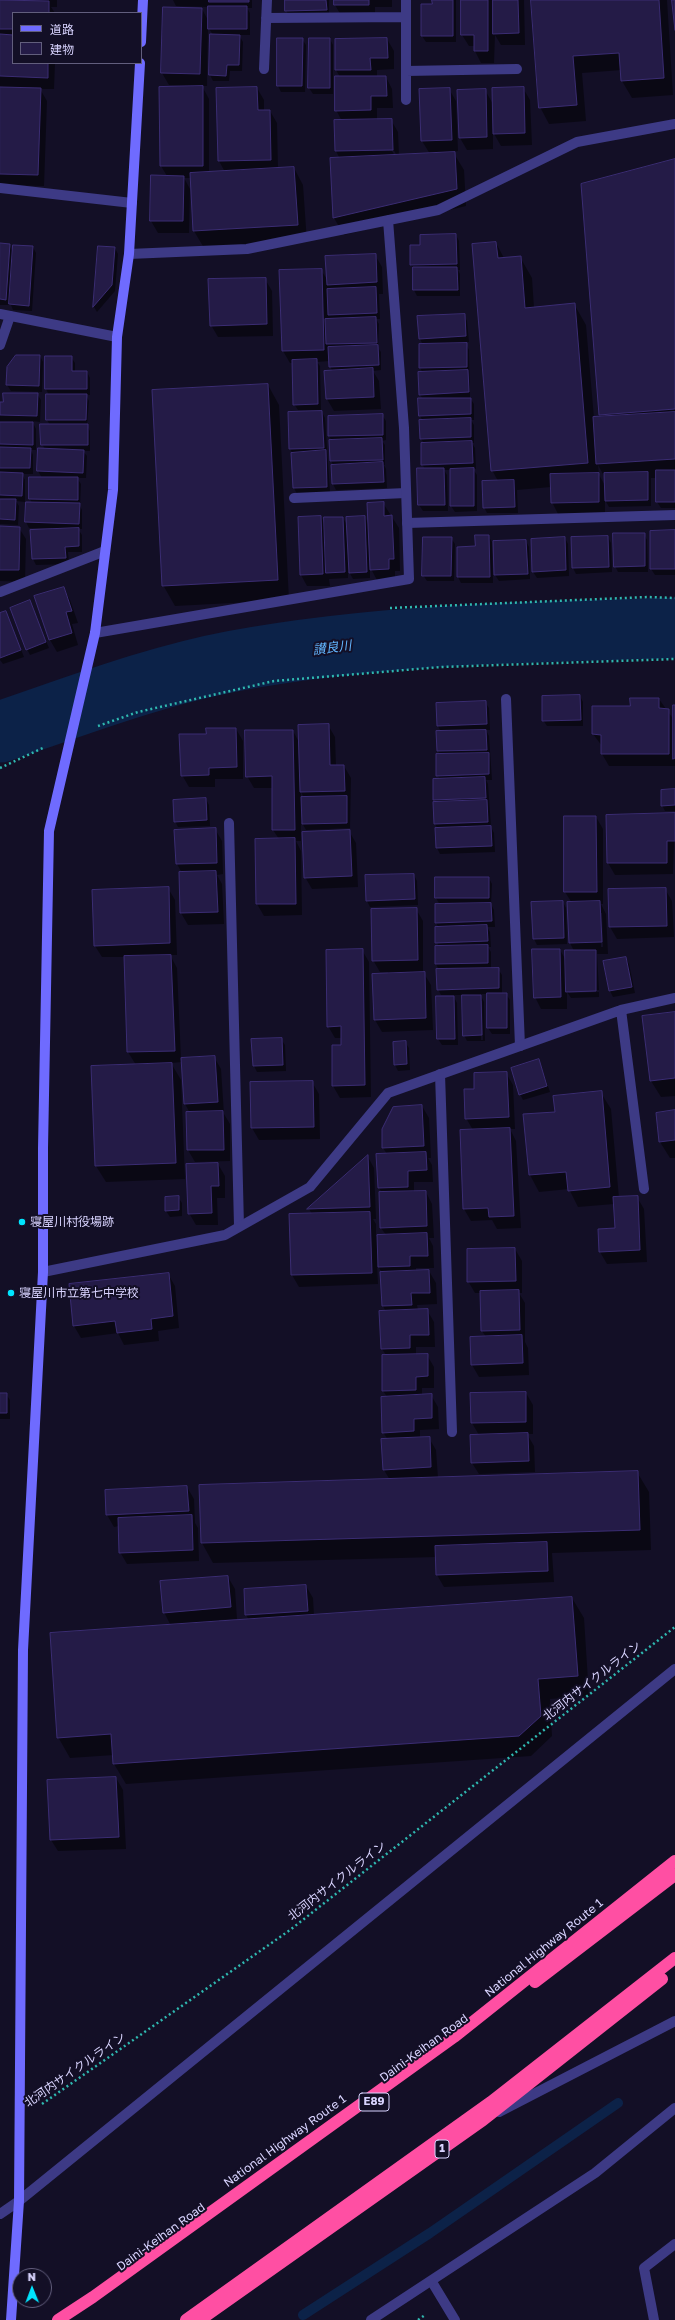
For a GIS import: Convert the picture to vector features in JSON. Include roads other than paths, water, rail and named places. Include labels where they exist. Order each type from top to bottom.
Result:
[{"type":"highway","name":"National Highway Route 1","points":[[58,2320],[93,2297],[454,2037],[675,1861]]},
{"type":"highway","name":"Daini-Keihan Road","points":[[67,2320],[454,2045],[675,1875]]},
{"type":"highway","points":[[186,2320],[491,2102],[675,1958]]},
{"type":"highway","name":"1","points":[[200,2320],[483,2120],[675,1968]]},
{"type":"street","points":[[142,21],[143,0]]},
{"type":"street","points":[[264,69],[267,0]]},
{"type":"street","points":[[406,0],[406,100]]},
{"type":"street","points":[[266,18],[406,17]]},
{"type":"street","points":[[11,2320],[19,2201],[23,1650],[43,1272],[43,1140],[49,830],[95,633],[113,490],[117,337],[130,254],[140,64]]},
{"type":"street","points":[[406,71],[517,69]]},
{"type":"street","points":[[130,254],[247,249],[438,210],[576,142],[675,124]]},
{"type":"street","points":[[0,188],[132,203]]},
{"type":"street","points":[[95,633],[409,579],[404,428],[388,220]]},
{"type":"street","points":[[0,345],[5,315],[117,337]]},
{"type":"street","points":[[294,498],[406,493]]},
{"type":"street","points":[[407,523],[675,515]]},
{"type":"street","points":[[0,592],[105,550]]},
{"type":"street","points":[[506,699],[520,1046]]},
{"type":"street","points":[[229,823],[239,1226]]},
{"type":"street","points":[[43,1272],[225,1235],[310,1187],[388,1093],[621,1010],[675,998]]},
{"type":"street","points":[[621,1010],[644,1189]]},
{"type":"street","points":[[440,1074],[452,1432]]},
{"type":"street","points":[[0,2214],[19,2201],[675,1669]]},
{"type":"street","points":[[483,2120],[675,2021]]},
{"type":"street","points":[[371,2320],[432,2282],[595,2173],[675,2108]]},
{"type":"street","points":[[654,2320],[644,2268],[675,2244]]},
{"type":"street","points":[[432,2282],[455,2320]]},
{"type":"waterway","name":"讃良川","points":[[0,732],[145,683],[204,667],[289,652],[344,645],[454,636],[675,628]]},
{"type":"waterway","points":[[303,2315],[430,2233],[618,2103]]},
{"type":"place","name":"寝屋川村役場跡","points":[[22,1222]]},
{"type":"place","name":"寝屋川市立第七中学校","points":[[11,1293]]}]
